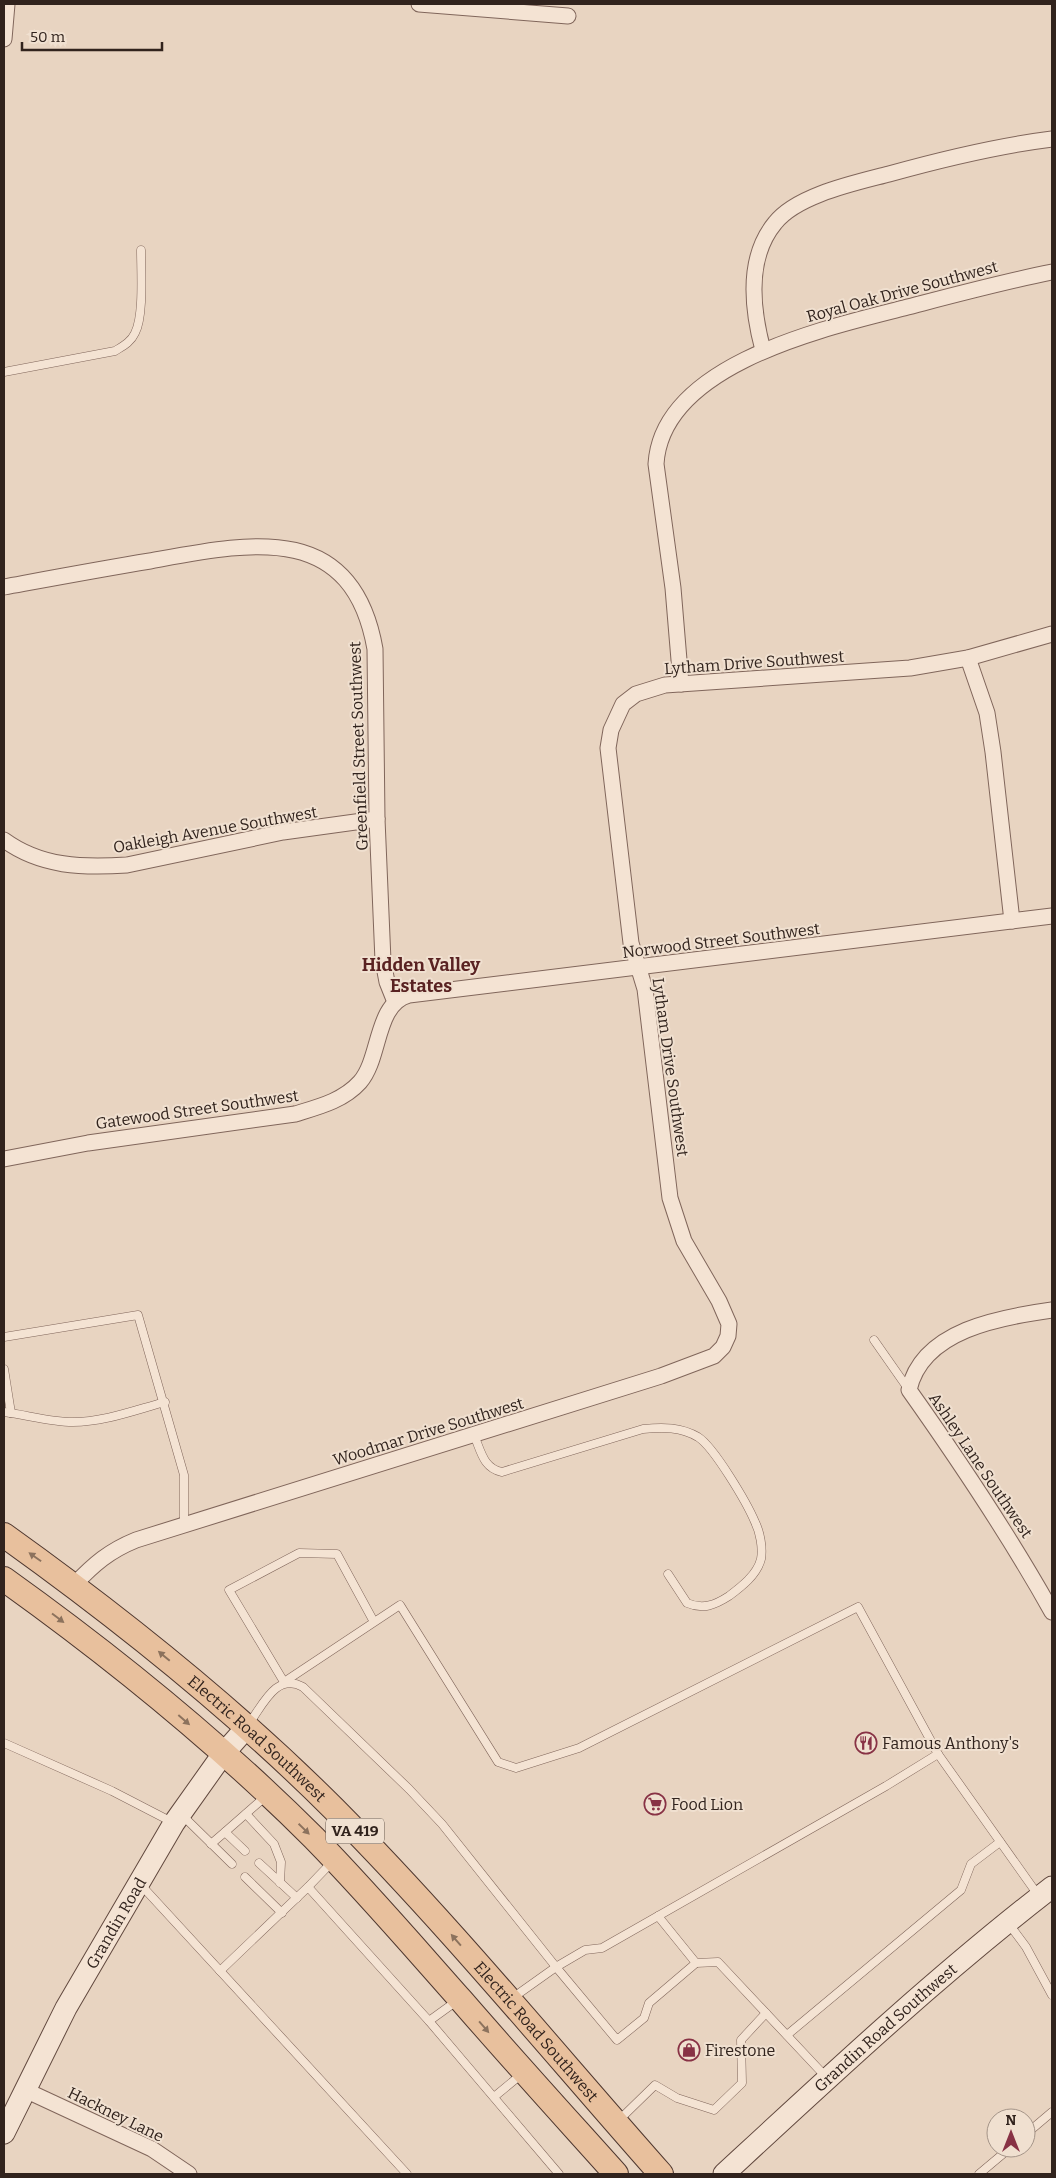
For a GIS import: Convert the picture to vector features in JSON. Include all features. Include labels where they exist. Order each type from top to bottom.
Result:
[{"type":"main road","name":"Electric Road Southwest","points":[[4,1535],[74,1585],[163,1655],[247,1727],[334,1810],[445,1928],[661,2174]]},
{"type":"main road","name":"Electric Road Southwest","points":[[4,1579],[139,1681],[268,1795],[334,1860],[424,1956],[524,2072],[616,2174]]},
{"type":"street","points":[[4,39],[7,4]]},
{"type":"street","points":[[419,4],[568,16]]},
{"type":"street","points":[[764,350],[756,324],[754,306],[755,271],[768,232],[776,221],[790,209],[808,199],[866,180],[966,153],[1052,139]]},
{"type":"street","name":"Royal Oak Drive Southwest","points":[[682,684],[673,588],[656,464],[657,447],[674,413],[689,398],[724,373],[764,350],[824,329],[1006,281],[1052,272]]},
{"type":"street","name":"Greenfield Street Southwest","points":[[4,587],[210,550],[247,546],[274,546],[300,550],[317,558],[336,571],[351,587],[363,606],[371,627],[375,649],[377,819],[383,961],[387,982],[395,1002]]},
{"type":"street","name":"Lytham Drive Southwest","points":[[703,1273],[684,1241],[670,1198],[645,989],[631,943],[608,748],[611,730],[623,704],[636,694],[665,685],[910,668],[968,658],[1052,634]]},
{"type":"street","points":[[968,658],[987,713],[994,752],[1012,921]]},
{"type":"street","name":"Oakleigh Avenue Southwest","points":[[4,840],[17,850],[38,859],[72,865],[127,865],[284,832],[377,819]]},
{"type":"street","name":"Norwood Street Southwest","points":[[395,1002],[409,995],[1052,916]]},
{"type":"street","name":"Gatewood Street Southwest","points":[[4,1158],[88,1143],[295,1114],[323,1106],[345,1095],[366,1075],[387,1012],[395,1002]]},
{"type":"street","name":"Woodmar Drive Southwest","points":[[74,1585],[92,1565],[113,1550],[136,1540],[661,1376],[714,1356],[724,1346],[728,1336],[729,1324],[719,1301],[703,1273]]},
{"type":"street","points":[[909,1390],[912,1377],[920,1363],[938,1347],[965,1330],[990,1321],[1016,1315],[1052,1310]]},
{"type":"street","name":"Ashley Lane Southwest","points":[[909,1390],[969,1474],[1018,1551],[1052,1612]]},
{"type":"street","name":"Grandin Road","points":[[4,2133],[66,2008],[177,1818],[223,1754],[247,1727]]},
{"type":"street","name":"Grandin Road Southwest","points":[[724,2174],[827,2079],[1007,1922],[1046,1892]]},
{"type":"street","name":"Hackney Lane","points":[[25,2090],[152,2149],[189,2174]]},
{"type":"lane","points":[[4,372],[115,351],[126,345],[135,335],[140,323],[141,250]]},
{"type":"lane","points":[[4,1337],[138,1315],[184,1476],[184,1525]]},
{"type":"lane","points":[[874,1340],[909,1390]]},
{"type":"lane","points":[[4,1369],[8,1413],[48,1420],[74,1422],[98,1420],[164,1402]]},
{"type":"lane","points":[[474,1435],[486,1464],[493,1470],[502,1472],[644,1429],[663,1427],[678,1429],[701,1439],[718,1459],[756,1523],[761,1541],[761,1559],[752,1575],[740,1588],[716,1604],[704,1607],[687,1603],[668,1574]]},
{"type":"lane","points":[[284,1682],[229,1590],[299,1553],[337,1554],[374,1622]]},
{"type":"lane","points":[[247,1727],[275,1688],[400,1605],[498,1762],[516,1768],[579,1748],[858,1607],[938,1754],[1000,1842],[1046,1892]]},
{"type":"lane","points":[[284,1682],[295,1682],[303,1687],[410,1789],[459,1845],[617,2040],[644,2018],[649,2003],[696,1963],[718,1962],[827,2079]]},
{"type":"lane","points":[[4,1743],[177,1818],[212,1844],[232,1864]]},
{"type":"lane","points":[[509,2001],[556,1967],[585,1950],[602,1948],[938,1754]]},
{"type":"lane","points":[[212,1844],[268,1795]]},
{"type":"lane","points":[[246,1814],[274,1844],[281,1862],[280,1883]]},
{"type":"lane","points":[[225,1832],[245,1851]]},
{"type":"lane","points":[[786,2036],[961,1890],[971,1864],[1000,1842]]},
{"type":"lane","points":[[220,1972],[334,1860]]},
{"type":"lane","points":[[259,1863],[297,1898]]},
{"type":"lane","points":[[245,1877],[282,1913]]},
{"type":"lane","points":[[139,1883],[407,2174]]},
{"type":"lane","points":[[308,1887],[429,2022],[558,2174]]},
{"type":"lane","points":[[658,1916],[696,1963]]},
{"type":"lane","points":[[1007,1922],[1026,1947],[1052,1995]]},
{"type":"lane","points":[[429,2022],[460,1998]]},
{"type":"lane","points":[[616,2123],[655,2085],[677,2098],[714,2110],[742,2083],[741,2040],[766,2013]]},
{"type":"lane","points":[[494,2097],[524,2072]]},
{"type":"lane","points":[[1036,2126],[1052,2112]]},
{"type":"lane","points":[[979,2174],[998,2158]]},
{"type":"place","name":"Famous Anthony's","points":[[866,1743]]},
{"type":"place","name":"Food Lion","points":[[655,1804]]},
{"type":"place","name":"Firestone","points":[[689,2050]]},
{"type":"district","name":"Hidden Valley Estates","points":[[421,975]]}]
